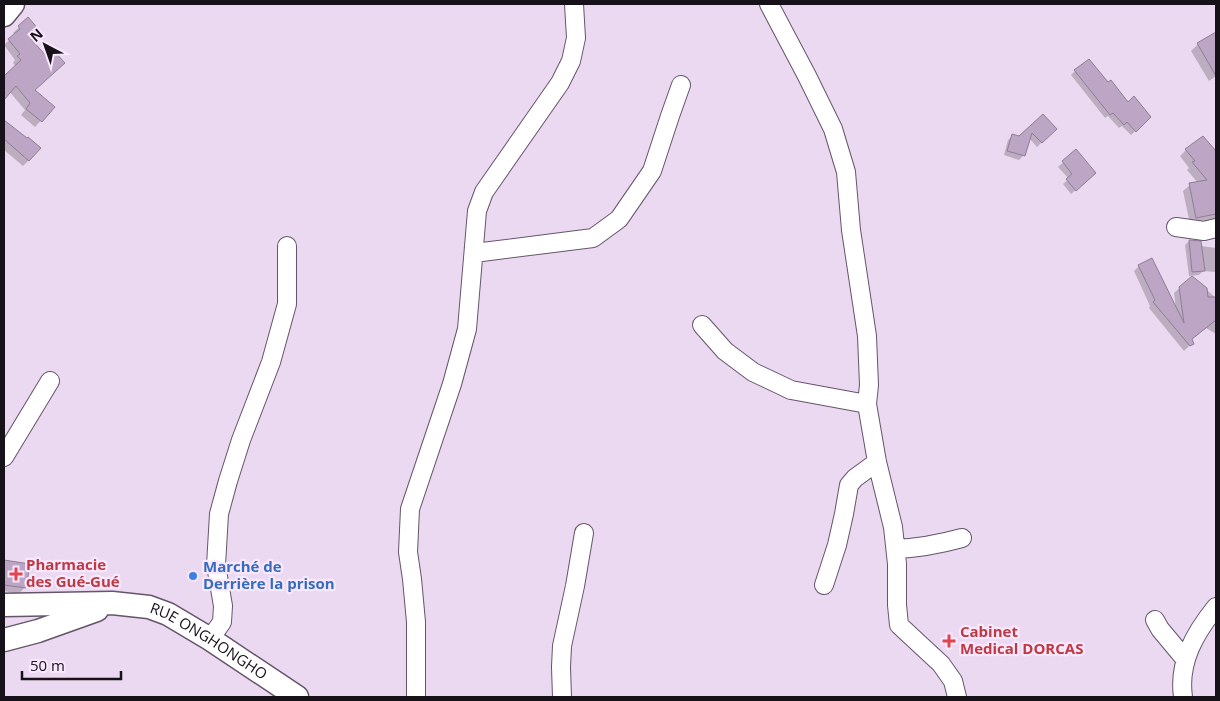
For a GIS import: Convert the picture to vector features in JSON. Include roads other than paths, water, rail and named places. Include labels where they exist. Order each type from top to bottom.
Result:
[{"type":"main road","points":[[4,15],[13,4]]},
{"type":"main road","points":[[4,640],[38,631],[112,603]]},
{"type":"main road","name":"RUE ONGHONGHO","points":[[4,606],[112,603],[149,607],[168,614],[210,639],[297,697]]},
{"type":"street","points":[[416,697],[416,622],[408,552],[410,509],[452,384],[467,329],[477,211],[484,192],[560,83],[571,61],[576,38],[574,4]]},
{"type":"street","points":[[769,4],[833,129],[846,172],[851,230],[867,336],[868,404],[877,462],[893,527],[896,549],[899,625],[941,664],[953,681],[957,697]]},
{"type":"street","points":[[474,253],[593,238],[619,219],[652,172],[681,85]]},
{"type":"street","points":[[1176,227],[1204,231],[1216,228]]},
{"type":"street","points":[[210,639],[222,622],[224,606],[216,566],[220,514],[228,480],[271,362],[287,304],[287,246]]},
{"type":"street","points":[[702,325],[725,351],[753,372],[791,390],[868,404]]},
{"type":"street","points":[[4,457],[50,381]]},
{"type":"street","points":[[824,585],[837,545],[849,485],[855,478],[877,462]]},
{"type":"street","points":[[562,697],[562,646],[584,533]]},
{"type":"street","points":[[896,549],[916,548],[962,538]]},
{"type":"street","points":[[1182,697],[1185,659],[1195,638],[1216,607]]},
{"type":"street","points":[[1155,620],[1172,645],[1185,659]]},
{"type":"place","name":"Pharmacie des Gué-Gué","points":[[16,574]]},
{"type":"place","name":"Marché de Derrière la prison","points":[[193,576]]},
{"type":"place","name":"Cabinet Medical DORCAS","points":[[949,641]]}]
